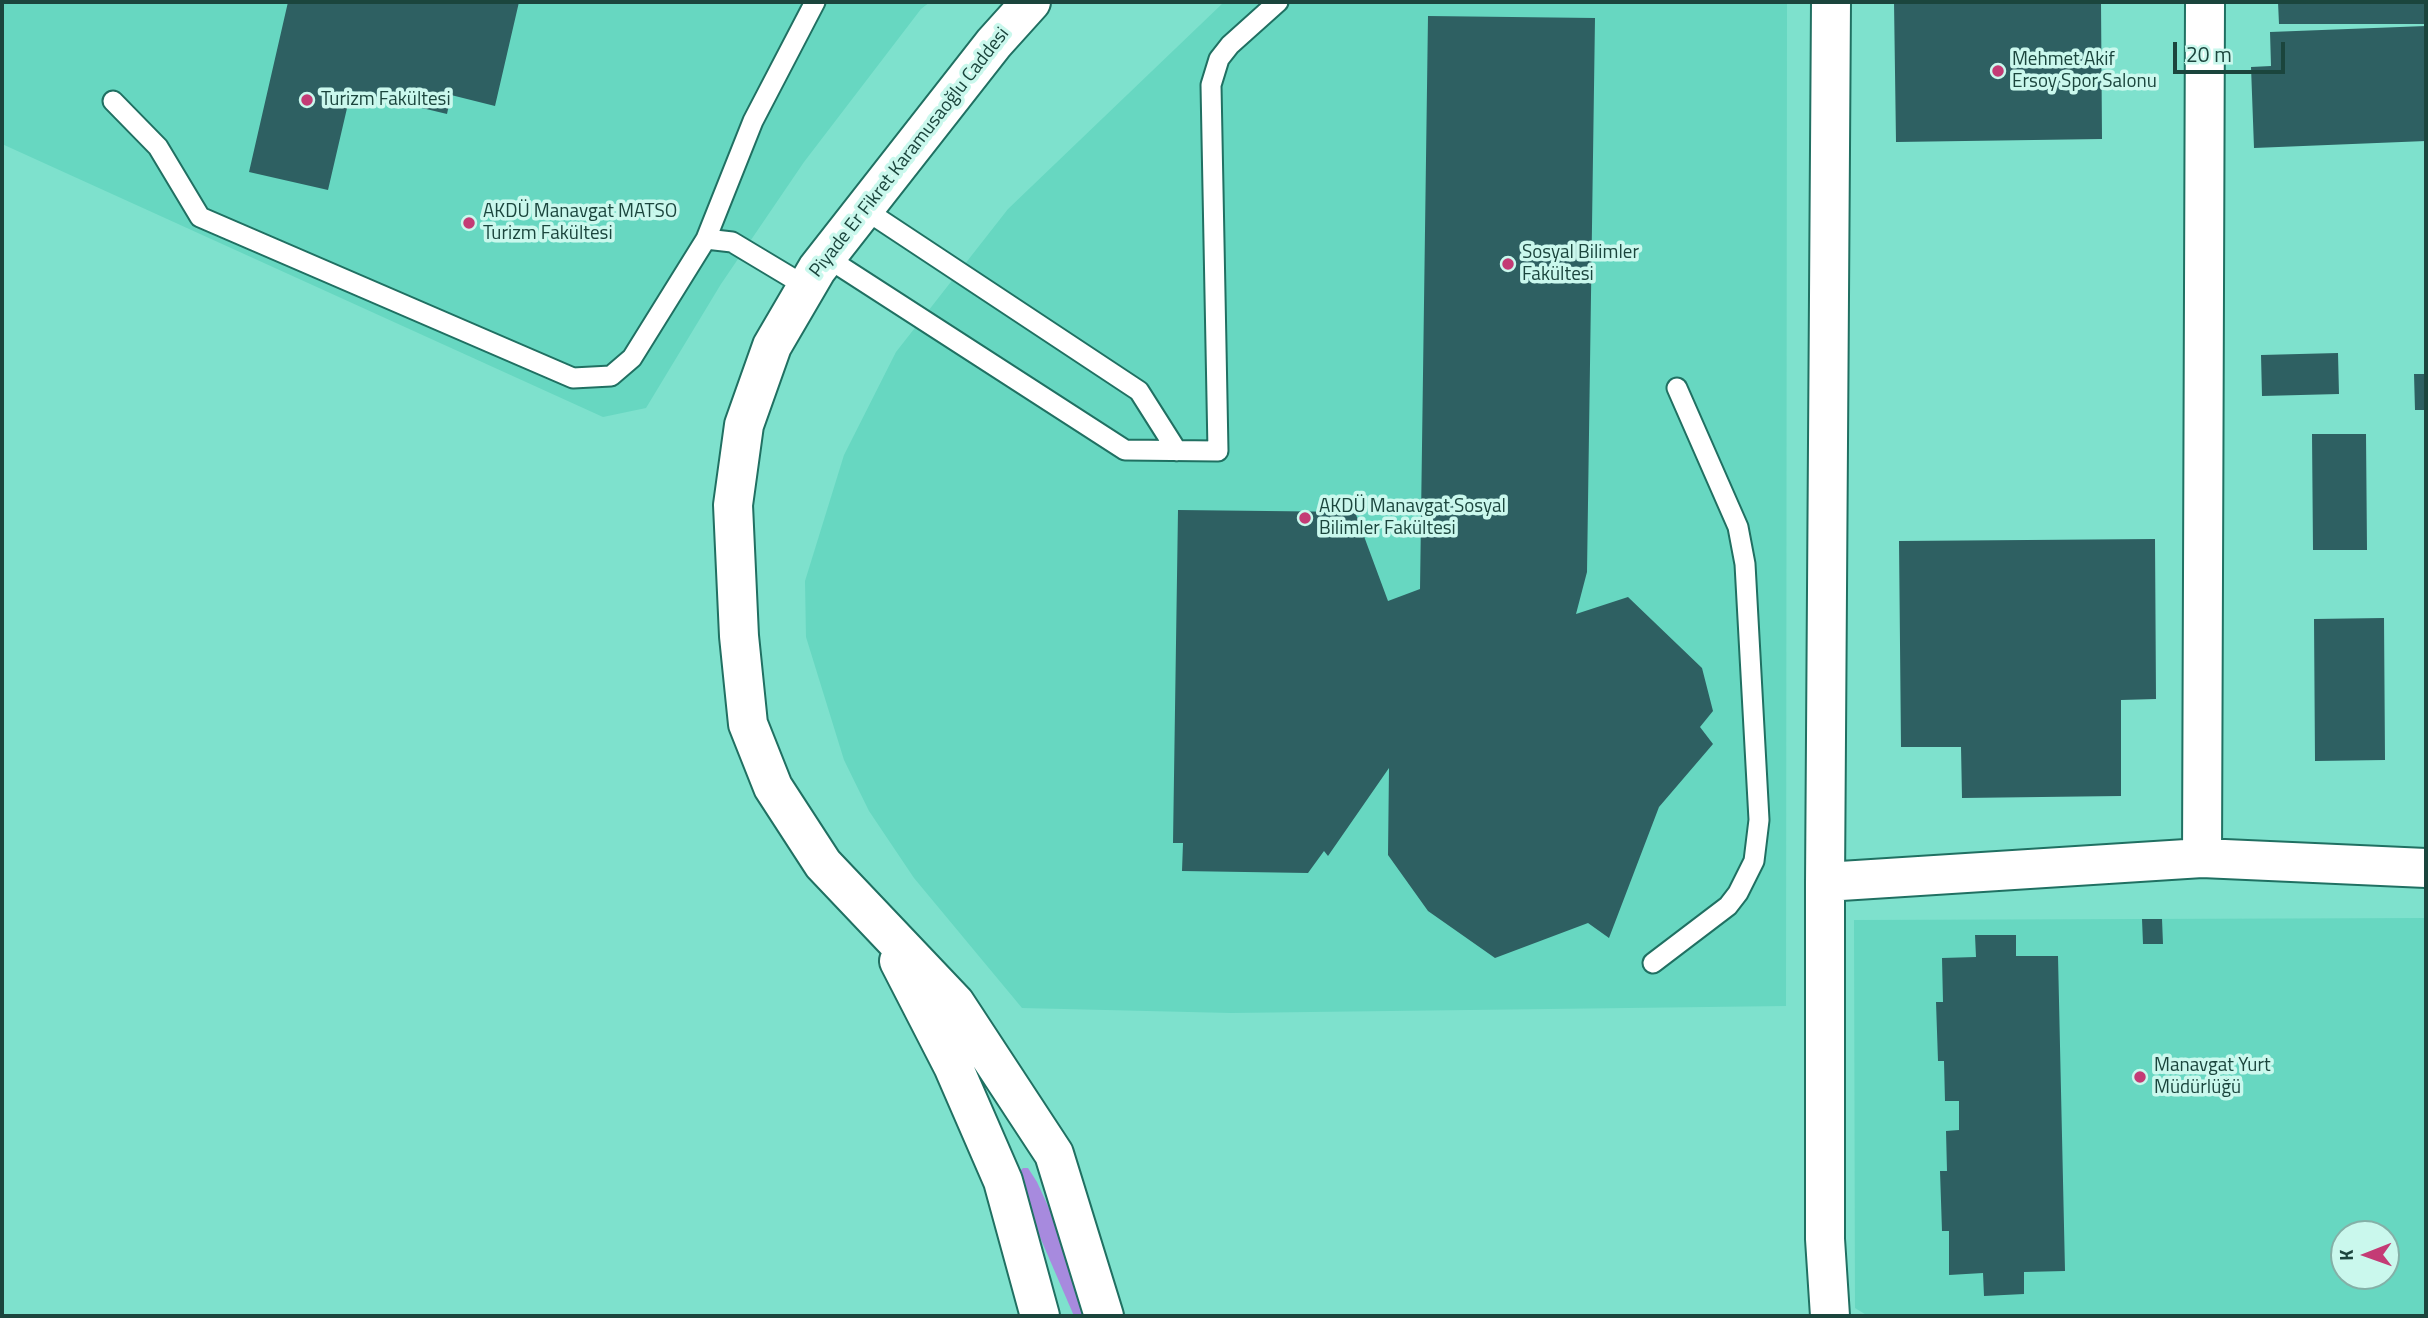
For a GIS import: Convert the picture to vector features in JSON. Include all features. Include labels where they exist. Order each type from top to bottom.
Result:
[{"type":"street","name":"Piyade Er Fikret Karamusaoğlu Caddesi","points":[[1031,2],[994,43],[864,209],[817,272],[772,346],[744,425],[733,505],[739,636],[748,724],[773,787],[823,864],[955,1003],[1054,1154],[1104,1316]]},
{"type":"street","points":[[1830,1316],[1825,1239],[1825,882],[1831,2]]},
{"type":"street","points":[[2202,858],[2204,2]]},
{"type":"street","points":[[1825,882],[2202,858],[2426,868]]},
{"type":"street","name":"Piyade Er Fikret Karamusaoğlu Caddesi","points":[[881,925],[953,1066],[1003,1181],[1040,1316]]},
{"type":"lane","points":[[113,101],[158,147],[200,217],[573,378],[611,376],[632,358],[706,239],[753,121],[815,2]]},
{"type":"lane","points":[[706,239],[732,242],[817,272],[1125,450],[1219,451],[1213,75],[1230,46],[1278,2]]},
{"type":"lane","points":[[864,209],[1139,391],[1177,450]]},
{"type":"lane","points":[[1653,963],[1728,906],[1738,893],[1754,861],[1759,820],[1745,564],[1738,527],[1677,388]]},
{"type":"shaded area","name":"AKDÜ Manavgat MATSO Turizm Fakültesi","points":[[2,2],[930,2],[921,9],[804,162],[721,284],[646,408],[603,417],[2,144]]},
{"type":"shaded area","name":"AKDÜ Manavgat Sosyal Bilimler Fakültesi","points":[[1224,2],[1787,2],[1786,1006],[1231,1013],[1022,1008],[914,878],[869,811],[844,760],[806,637],[805,581],[844,455],[896,352],[1008,209]]},
{"type":"shaded area","name":"Manavgat Yurt Müdürlüğü","points":[[2426,918],[2426,1316],[1868,1316],[1855,1308],[1854,920]]},
{"type":"shaded area","points":[[1023,1168],[1028,1168],[1037,1182],[1069,1252],[1090,1316],[1074,1316],[1014,1177]]},
{"type":"building","name":"Turizm Fakültesi","points":[[288,2],[519,2],[495,106],[451,95],[447,114],[351,91],[328,190],[249,172]]},
{"type":"building","name":"Mehmet Akif Ersoy Spor Salonu","points":[[1894,2],[2101,2],[2102,139],[1896,142]]},
{"type":"building","points":[[2278,2],[2426,2],[2426,24],[2279,24]]},
{"type":"building","name":"Sosyal Bilimler Fakültesi","points":[[1428,16],[1595,18],[1587,572],[1576,614],[1628,597],[1702,668],[1713,711],[1700,727],[1713,744],[1659,807],[1609,938],[1588,923],[1495,958],[1428,911],[1388,855],[1389,768],[1328,856],[1324,851],[1308,873],[1182,871],[1183,843],[1173,843],[1178,510],[1355,512],[1388,601],[1420,589]]},
{"type":"building","points":[[2426,26],[2426,141],[2254,148],[2251,67],[2271,66],[2270,32]]},
{"type":"building","points":[[2338,353],[2339,394],[2262,396],[2261,355]]},
{"type":"building","points":[[2414,374],[2426,374],[2426,410],[2415,410]]},
{"type":"building","points":[[2312,434],[2366,434],[2367,550],[2313,550]]},
{"type":"building","points":[[2155,539],[2156,699],[2121,700],[2121,796],[1962,798],[1961,747],[1901,747],[1899,541]]},
{"type":"building","points":[[2384,618],[2385,760],[2315,761],[2314,619]]},
{"type":"building","points":[[2142,919],[2162,919],[2163,944],[2143,944]]},
{"type":"building","points":[[1975,935],[2016,935],[2016,956],[2058,956],[2065,1271],[2024,1272],[2024,1294],[1984,1296],[1983,1273],[1949,1275],[1949,1231],[1942,1231],[1940,1171],[1947,1171],[1946,1131],[1959,1130],[1959,1101],[1945,1101],[1944,1061],[1938,1061],[1936,1002],[1943,1002],[1942,958],[1976,957]]},
{"type":"place","name":"Mehmet Akif Ersoy Spor Salonu","points":[[1998,71]]},
{"type":"place","name":"Turizm Fakültesi","points":[[307,100]]},
{"type":"place","name":"AKDÜ Manavgat MATSO Turizm Fakültesi","points":[[469,223]]},
{"type":"place","name":"Sosyal Bilimler Fakültesi","points":[[1508,264]]},
{"type":"place","name":"AKDÜ Manavgat Sosyal Bilimler Fakültesi","points":[[1305,518]]},
{"type":"place","name":"Manavgat Yurt Müdürlüğü","points":[[2140,1077]]}]
